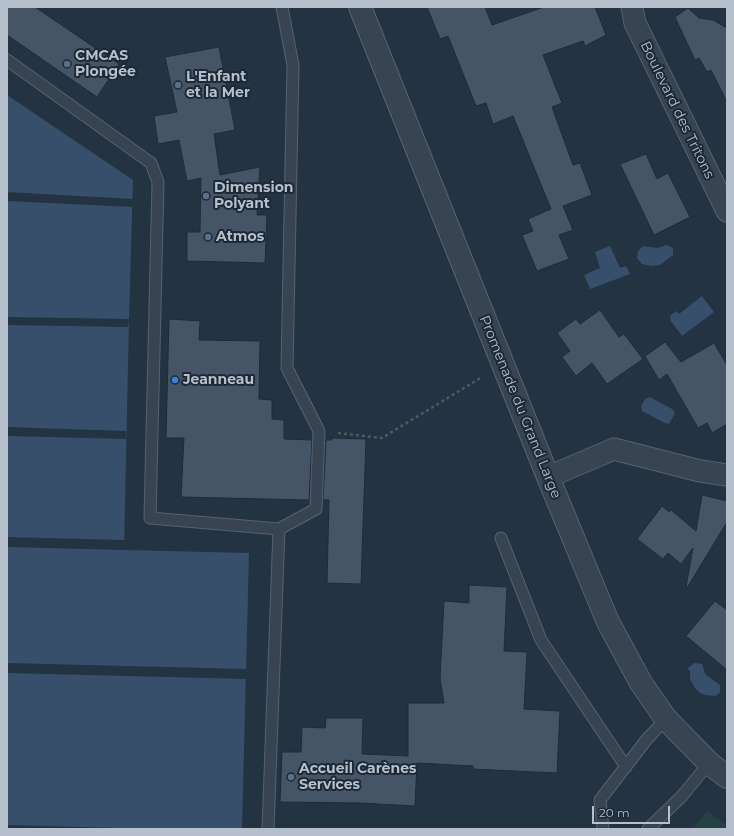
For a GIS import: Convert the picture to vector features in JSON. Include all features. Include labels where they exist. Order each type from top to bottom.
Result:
[{"type":"street","name":"Promenade du Grand Large","points":[[360,7],[548,477],[608,622],[641,683],[666,719],[709,763],[727,777]]},
{"type":"street","name":"Boulevard des Tritons","points":[[632,7],[635,23],[727,211]]},
{"type":"street","points":[[548,477],[614,450],[700,471],[727,475]]},
{"type":"lane","points":[[7,60],[151,163],[158,182],[150,518],[279,530],[316,509],[318,431],[286,368],[293,65],[282,7]]},
{"type":"lane","points":[[268,829],[279,530]]},
{"type":"lane","points":[[501,538],[541,640],[626,767]]},
{"type":"lane","points":[[603,829],[600,800],[647,739],[666,719]]},
{"type":"lane","points":[[648,829],[682,796],[709,763]]},
{"type":"path","points":[[318,431],[382,438],[486,375]]},
{"type":"green space","points":[[707,811],[727,825],[727,829],[693,829]]},
{"type":"water","points":[[7,95],[133,180],[124,550],[249,553],[242,829],[7,829]]},
{"type":"water","points":[[667,245],[673,248],[673,255],[660,265],[651,266],[642,264],[637,258],[638,251],[643,246],[658,248]]},
{"type":"water","points":[[610,246],[620,268],[626,266],[630,274],[590,289],[584,275],[600,268],[595,252]]},
{"type":"water","points":[[702,296],[714,312],[682,336],[670,320],[670,316],[676,311],[679,314]]},
{"type":"water","points":[[650,397],[672,409],[675,413],[669,424],[642,411],[641,406],[645,399]]},
{"type":"water","points":[[694,663],[702,664],[705,674],[720,685],[720,692],[716,696],[705,695],[700,693],[695,688],[690,679],[690,671],[687,669]]},
{"type":"pier","points":[[7,192],[133,199],[132,207],[7,201]]},
{"type":"pier","points":[[7,317],[129,319],[128,327],[7,325]]},
{"type":"pier","points":[[7,427],[126,431],[126,439],[7,436]]},
{"type":"pier","points":[[7,537],[124,540],[124,550],[7,547]]},
{"type":"pier","points":[[7,663],[246,669],[246,679],[7,673]]},
{"type":"pier","points":[[7,825],[154,829],[7,829]]},
{"type":"building","points":[[7,7],[35,7],[119,64],[97,97],[7,35]]},
{"type":"building","points":[[427,7],[485,7],[492,25],[544,7],[595,7],[606,35],[585,46],[583,41],[543,55],[562,103],[552,107],[573,165],[580,163],[592,195],[563,206],[573,230],[559,235],[569,259],[537,271],[522,235],[533,231],[528,219],[551,209],[513,116],[493,124],[486,103],[476,106],[448,36],[440,39]]},
{"type":"building","points":[[688,8],[699,18],[713,20],[727,28],[727,102],[711,70],[707,72],[699,58],[695,60],[675,17]]},
{"type":"building","points":[[219,47],[235,130],[214,134],[220,175],[260,167],[257,215],[267,215],[265,263],[187,261],[187,232],[200,232],[201,178],[187,181],[179,140],[158,144],[154,116],[177,112],[165,57]]},
{"type":"building","points":[[646,154],[657,179],[668,173],[690,217],[654,235],[620,164]]},
{"type":"building","points":[[600,310],[619,337],[624,334],[643,359],[607,384],[592,363],[576,376],[562,357],[570,351],[557,333],[576,319],[580,324]]},
{"type":"building","points":[[169,319],[200,321],[199,340],[260,341],[259,399],[272,400],[272,419],[284,420],[284,439],[312,440],[309,500],[181,497],[184,438],[166,438]]},
{"type":"building","points":[[665,342],[681,362],[714,343],[727,365],[727,424],[712,433],[707,423],[698,428],[667,374],[659,380],[645,356]]},
{"type":"building","points":[[332,438],[366,439],[361,584],[327,583],[329,500],[323,500],[326,440],[332,440]]},
{"type":"building","points":[[702,495],[727,501],[727,522],[687,588],[693,548],[681,564],[668,553],[663,559],[637,539],[662,506],[669,512],[671,510],[696,531]]},
{"type":"building","points":[[469,585],[507,587],[504,651],[527,652],[524,709],[560,711],[557,773],[473,769],[473,766],[417,763],[415,806],[360,803],[280,802],[282,752],[301,752],[302,727],[325,728],[326,718],[363,718],[362,754],[408,756],[408,703],[444,703],[440,678],[444,601],[469,603]]},
{"type":"building","points":[[715,601],[727,610],[727,670],[686,636]]},
{"type":"place","name":"CMCAS Plongée","points":[[67,64]]},
{"type":"place","name":"L'Enfant et la Mer","points":[[178,85]]},
{"type":"place","name":"Dimension Polyant","points":[[206,196]]},
{"type":"place","name":"Atmos","points":[[208,237]]},
{"type":"place","name":"Jeanneau","points":[[175,380]]},
{"type":"place","name":"Accueil Carènes Services","points":[[291,777]]}]
